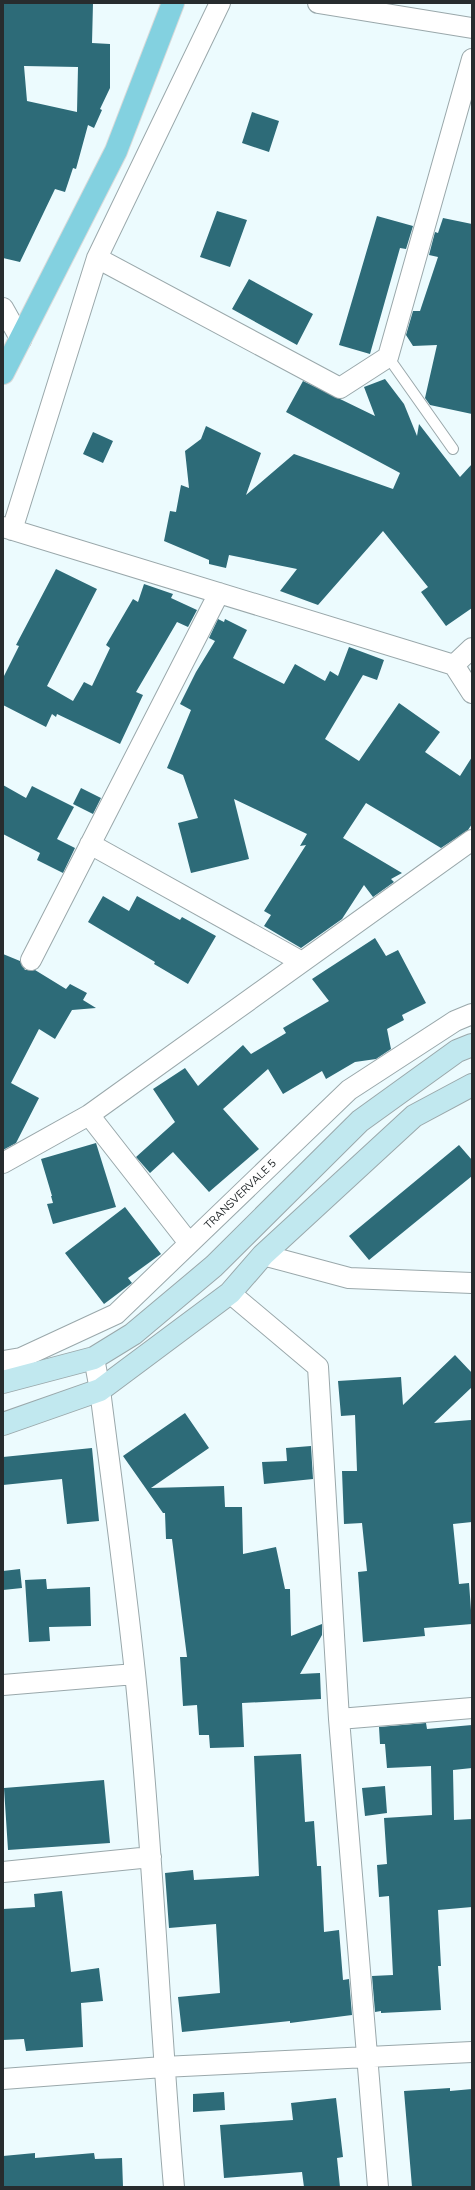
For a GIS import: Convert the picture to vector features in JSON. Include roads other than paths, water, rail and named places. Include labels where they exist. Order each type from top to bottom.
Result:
[{"type":"main road","points":[[3,373],[116,151],[173,3]]},
{"type":"main road","points":[[3,1382],[94,1358],[133,1334],[214,1266],[360,1121],[457,1051],[472,1044]]},
{"type":"main road","points":[[3,1424],[100,1390],[230,1293],[263,1255],[414,1116],[472,1085]]},
{"type":"street","points":[[220,3],[97,258],[8,528],[454,665],[472,693]]},
{"type":"street","points":[[318,3],[472,28]]},
{"type":"street","points":[[97,258],[340,388],[388,356],[472,59]]},
{"type":"street","points":[[3,308],[21,340]]},
{"type":"street","points":[[31,960],[219,593]]},
{"type":"street","points":[[454,665],[472,648]]},
{"type":"street","points":[[3,1163],[89,1115],[472,840]]},
{"type":"street","points":[[90,844],[302,962]]},
{"type":"street","name":"TRANSVERVALE 5","points":[[3,1361],[21,1358],[116,1314],[349,1090],[455,1021],[472,1014]]},
{"type":"street","points":[[89,1115],[189,1243]]},
{"type":"street","points":[[263,1255],[349,1278],[472,1283]]},
{"type":"street","points":[[230,1293],[318,1367],[339,1719],[378,2187]]},
{"type":"street","points":[[94,1358],[100,1390],[135,1674],[151,1857],[163,2067],[174,2187]]},
{"type":"street","points":[[3,1685],[135,1674]]},
{"type":"street","points":[[339,1719],[472,1708]]},
{"type":"street","points":[[3,1872],[151,1857]]},
{"type":"street","points":[[3,2079],[163,2067],[472,2052]]},
{"type":"lane","points":[[388,356],[453,449]]}]
